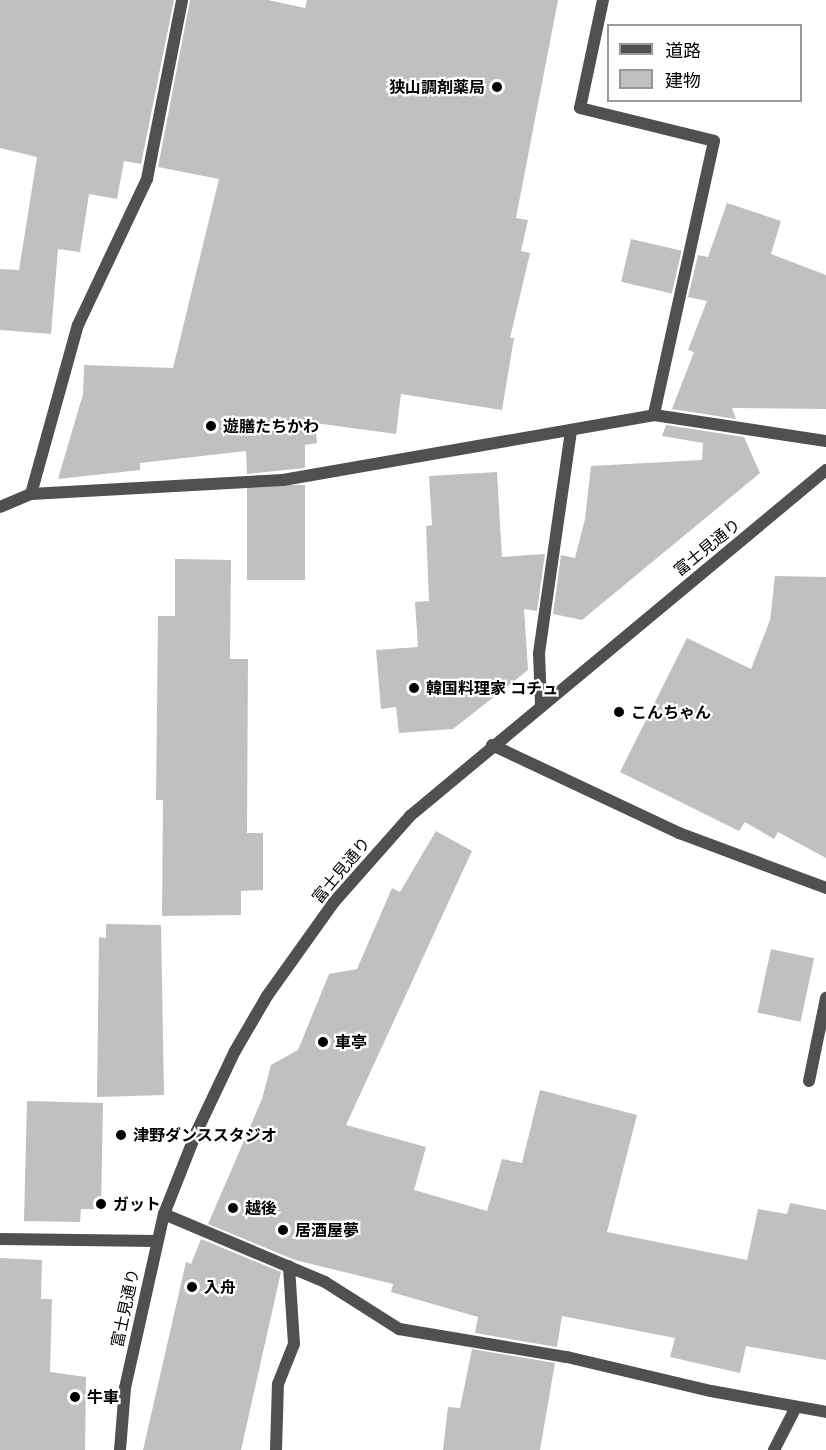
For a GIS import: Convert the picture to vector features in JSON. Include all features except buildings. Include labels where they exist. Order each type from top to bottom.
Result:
[{"type":"street","points":[[31,494],[78,325],[147,179],[182,0]]},
{"type":"street","points":[[603,0],[580,108],[714,141],[654,415]]},
{"type":"street","points":[[0,507],[31,494],[283,480],[571,432],[654,415],[826,441]]},
{"type":"street","points":[[541,705],[539,653],[571,432]]},
{"type":"street","name":"富士見通り","points":[[120,1450],[125,1388],[156,1241],[195,1133],[267,996],[334,902],[410,816],[492,745],[826,470]]},
{"type":"street","points":[[492,745],[679,833],[826,888]]},
{"type":"street","points":[[809,1081],[826,998]]},
{"type":"street","points":[[164,1214],[325,1282],[399,1329],[567,1357],[826,1412]]},
{"type":"street","points":[[0,1239],[156,1241]]},
{"type":"street","points":[[276,1450],[278,1384],[294,1344],[289,1266]]},
{"type":"street","points":[[774,1450],[796,1407]]},
{"type":"place","name":"狭山調剤薬局","points":[[497,87]]},
{"type":"place","name":"遊膳たちかわ","points":[[211,426]]},
{"type":"place","name":"韓国料理家 コチュ","points":[[414,688]]},
{"type":"place","name":"こんちゃん","points":[[619,712]]},
{"type":"place","name":"車亭","points":[[323,1042]]},
{"type":"place","name":"津野ダンススタジオ","points":[[121,1135]]},
{"type":"place","name":"ガット","points":[[101,1204]]},
{"type":"place","name":"越後","points":[[233,1208]]},
{"type":"place","name":"居酒屋夢","points":[[283,1230]]},
{"type":"place","name":"入舟","points":[[192,1287]]},
{"type":"place","name":"牛車","points":[[75,1397]]}]
